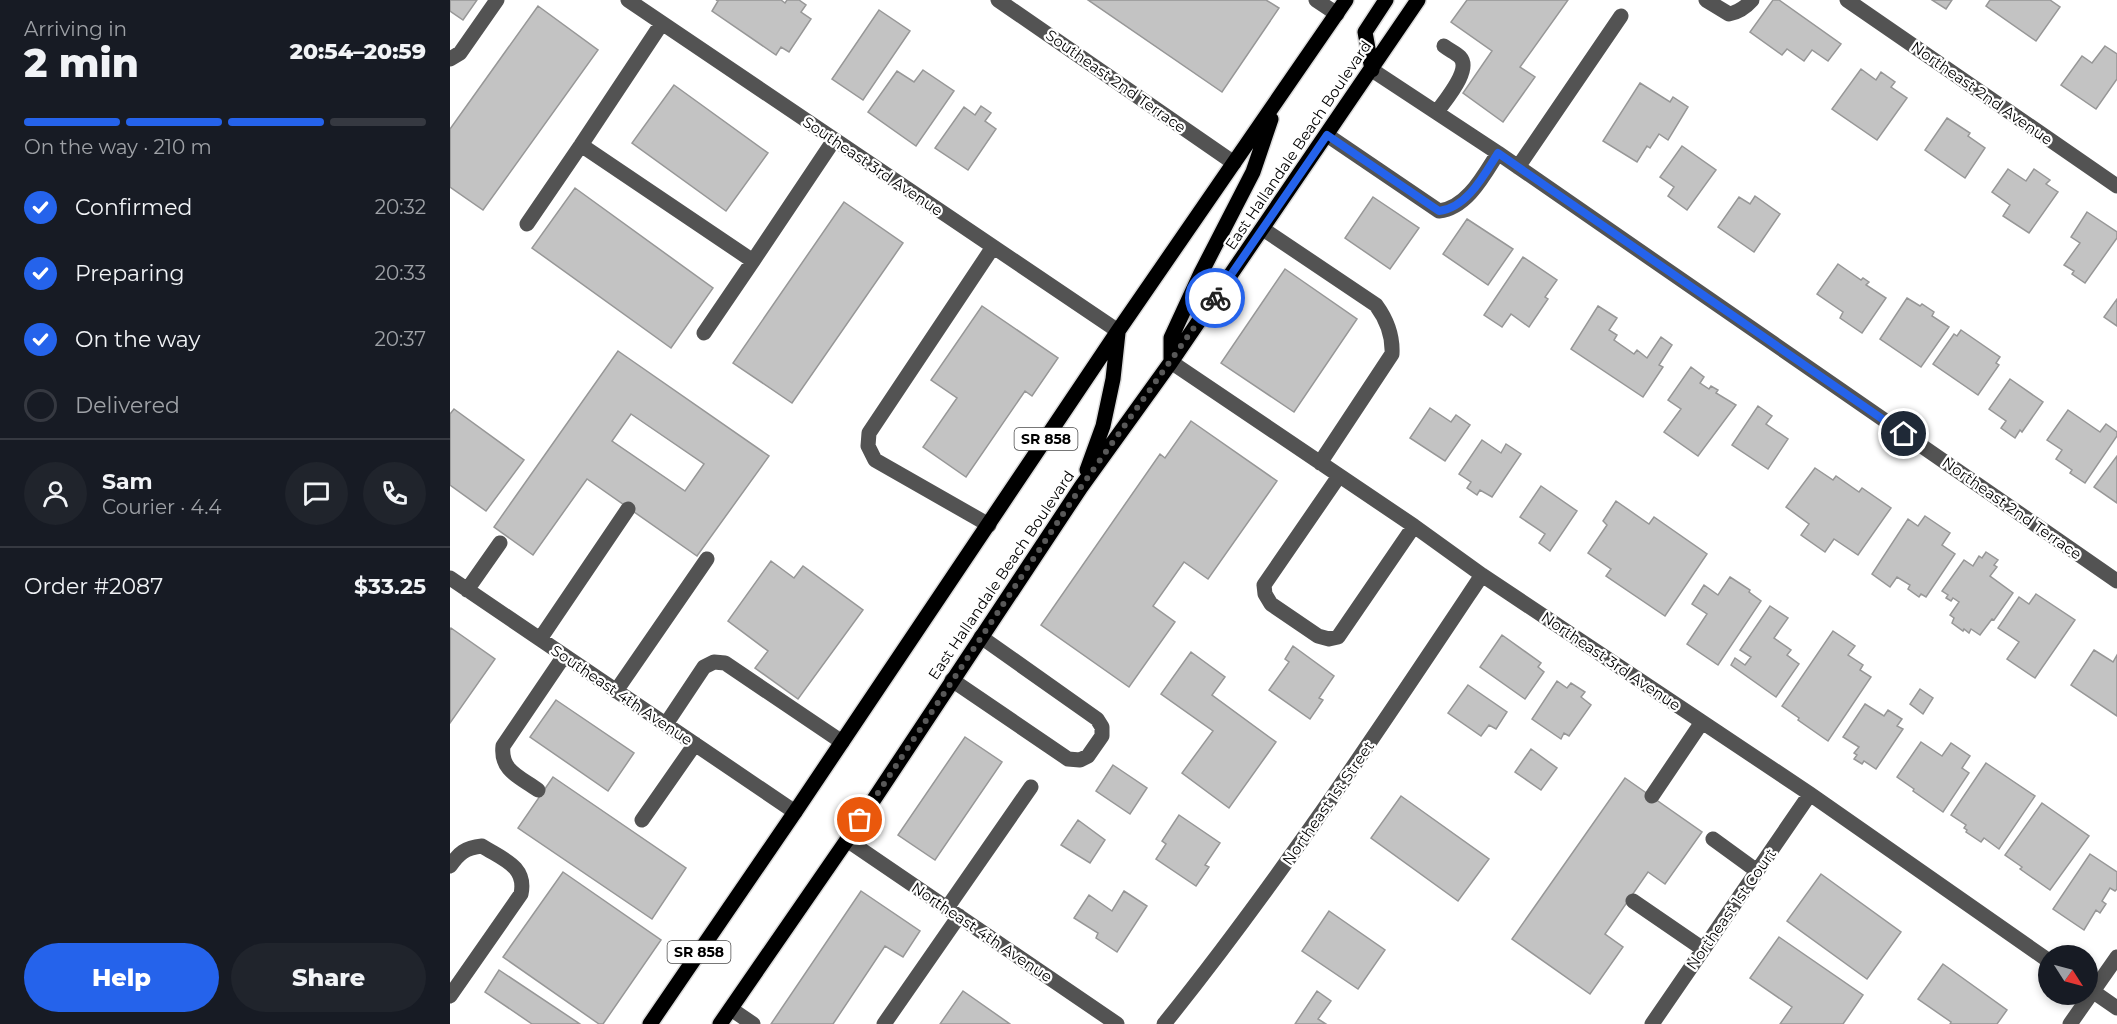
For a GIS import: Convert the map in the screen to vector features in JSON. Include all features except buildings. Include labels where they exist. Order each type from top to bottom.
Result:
[{"type":"main road","name":"SR 858","points":[[650,1024],[1118,331],[1346,0]]},
{"type":"main road","points":[[1372,70],[1365,32],[1386,0]]},
{"type":"main road","name":"East Hallandale Beach Boulevard","points":[[720,1024],[847,840],[1081,487],[1171,362],[1418,0]]},
{"type":"main road","points":[[1171,362],[1171,338],[1253,172],[1278,99]]},
{"type":"main road","points":[[1081,487],[1103,426],[1113,379],[1118,331]]},
{"type":"street","points":[[450,59],[460,53],[497,0]]},
{"type":"street","name":"Southeast 3rd Avenue","points":[[628,0],[1118,331]]},
{"type":"street","name":"Southeast 2nd Terrace","points":[[998,0],[1234,163]]},
{"type":"street","points":[[1316,0],[1337,14]]},
{"type":"street","points":[[1706,0],[1729,14],[1738,12],[1752,0]]},
{"type":"street","name":"Northeast 2nd Avenue","points":[[1847,0],[2117,186]]},
{"type":"street","points":[[1518,167],[1621,16]]},
{"type":"street","points":[[527,224],[662,23]]},
{"type":"street","points":[[1437,112],[1464,72],[1464,64],[1460,57],[1444,46]]},
{"type":"street","name":"Northeast 2nd Terrace","points":[[1372,70],[1498,153],[2117,581]]},
{"type":"street","points":[[1327,135],[1439,211],[1449,210],[1458,205],[1480,181],[1498,153]]},
{"type":"street","points":[[704,333],[834,140]]},
{"type":"street","points":[[581,145],[753,261]]},
{"type":"street","points":[[1263,229],[1376,305],[1383,315],[1392,341],[1392,354],[1320,463]]},
{"type":"street","points":[[989,525],[875,460],[868,446],[868,439],[869,433],[993,247]]},
{"type":"street","name":"Northeast 3rd Avenue","points":[[1171,362],[1414,526],[1482,575],[1810,794],[2038,953]]},
{"type":"street","points":[[1339,476],[1264,585],[1265,594],[1271,604],[1318,636],[1329,639],[1338,637],[1414,526]]},
{"type":"street","points":[[540,639],[628,509]]},
{"type":"street","points":[[468,590],[500,543]]},
{"type":"street","points":[[616,691],[707,559]]},
{"type":"street","name":"Northeast 1st Street","points":[[1164,1024],[1223,951],[1353,769],[1482,575]]},
{"type":"street","name":"Southeast 4th Avenue","points":[[450,578],[795,812]]},
{"type":"street","points":[[952,680],[1068,759],[1080,760],[1088,756],[1102,736],[1102,727],[1097,719],[981,637]]},
{"type":"street","points":[[538,790],[508,770],[501,759],[502,747],[564,656]]},
{"type":"street","points":[[666,724],[704,667],[714,662],[725,663],[842,742]]},
{"type":"street","points":[[1652,796],[1702,722]]},
{"type":"street","points":[[642,820],[695,744]]},
{"type":"street","points":[[884,1024],[1031,787]]},
{"type":"street","name":"Northeast 1st Court","points":[[1652,1024],[1810,794]]},
{"type":"street","points":[[1713,839],[1758,871]]},
{"type":"street","name":"Northeast 4th Avenue","points":[[847,840],[1118,1024]]},
{"type":"street","points":[[450,866],[459,853],[470,847],[482,846],[520,872],[524,883],[521,894],[450,996]]},
{"type":"street","points":[[1633,901],[1703,949]]},
{"type":"street","points":[[2098,980],[2117,957]]},
{"type":"street","points":[[2098,995],[2117,1008]]},
{"type":"street","points":[[2070,1024],[2081,1005]]},
{"type":"street","points":[[730,1009],[753,1024]]},
{"type":"way so far","points":[[860,820],[1081,487],[1215,298]]},
{"type":"route","points":[[1215,298],[1327,135],[1439,211],[1449,210],[1458,205],[1480,181],[1498,153],[1904,434]]}]
